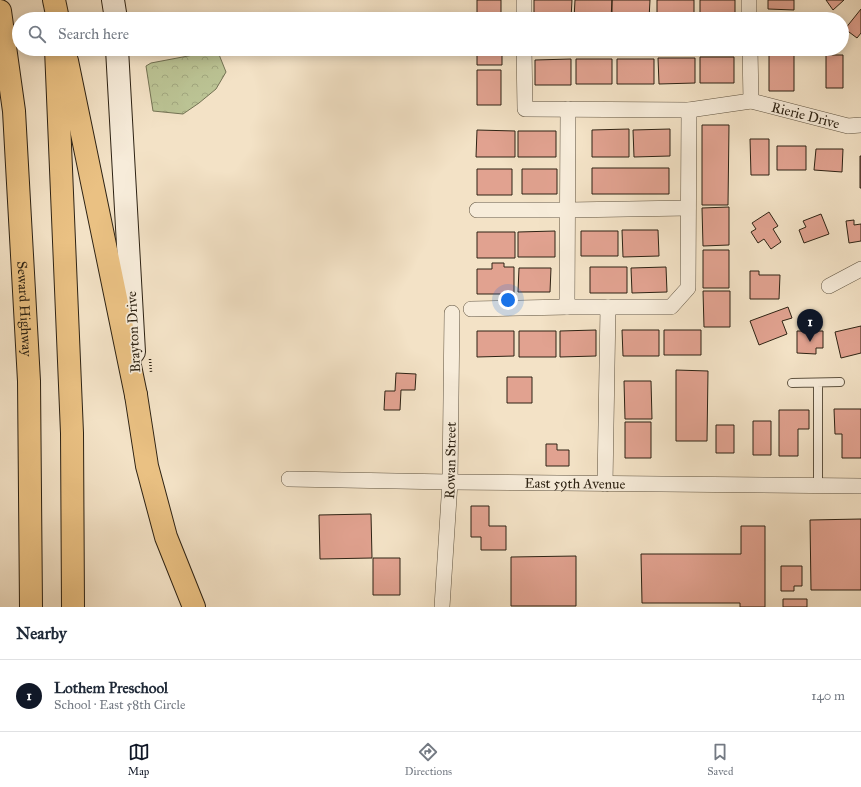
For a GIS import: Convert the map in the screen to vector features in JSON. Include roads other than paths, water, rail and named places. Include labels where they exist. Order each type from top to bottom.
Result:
[{"type":"main road","points":[[54,0],[55,12]]},
{"type":"main road","points":[[54,0],[57,12]]},
{"type":"main road","points":[[113,0],[115,12]]},
{"type":"main road","name":"Seward Highway","points":[[0,11],[14,111],[28,365],[31,607]]},
{"type":"main road","points":[[56,56],[72,433],[73,607]]},
{"type":"main road","points":[[65,56],[136,395]]},
{"type":"main road","name":"Brayton Drive","points":[[117,56],[136,395],[147,466],[166,537],[194,607]]},
{"type":"street","points":[[524,0],[524,12]]},
{"type":"street","points":[[749,0],[749,12]]},
{"type":"street","points":[[524,56],[525,109],[688,110],[751,100],[750,56]]},
{"type":"street","name":"Rierie Drive","points":[[751,100],[848,126],[861,125]]},
{"type":"street","points":[[567,307],[568,109]]},
{"type":"street","points":[[470,309],[567,307],[671,308],[688,288],[688,110]]},
{"type":"street","points":[[477,210],[688,208]]},
{"type":"street","points":[[829,286],[861,268]]},
{"type":"street","points":[[604,484],[608,307]]},
{"type":"street","name":"Rowan Street","points":[[442,607],[450,482],[452,312]]},
{"type":"street","name":"East 59th Avenue","points":[[289,479],[861,486]]},
{"type":"lane","points":[[792,383],[840,382]]},
{"type":"lane","points":[[818,383],[818,486]]},
{"type":"place","name":"Lothem Preschool","points":[[810,342]]}]
